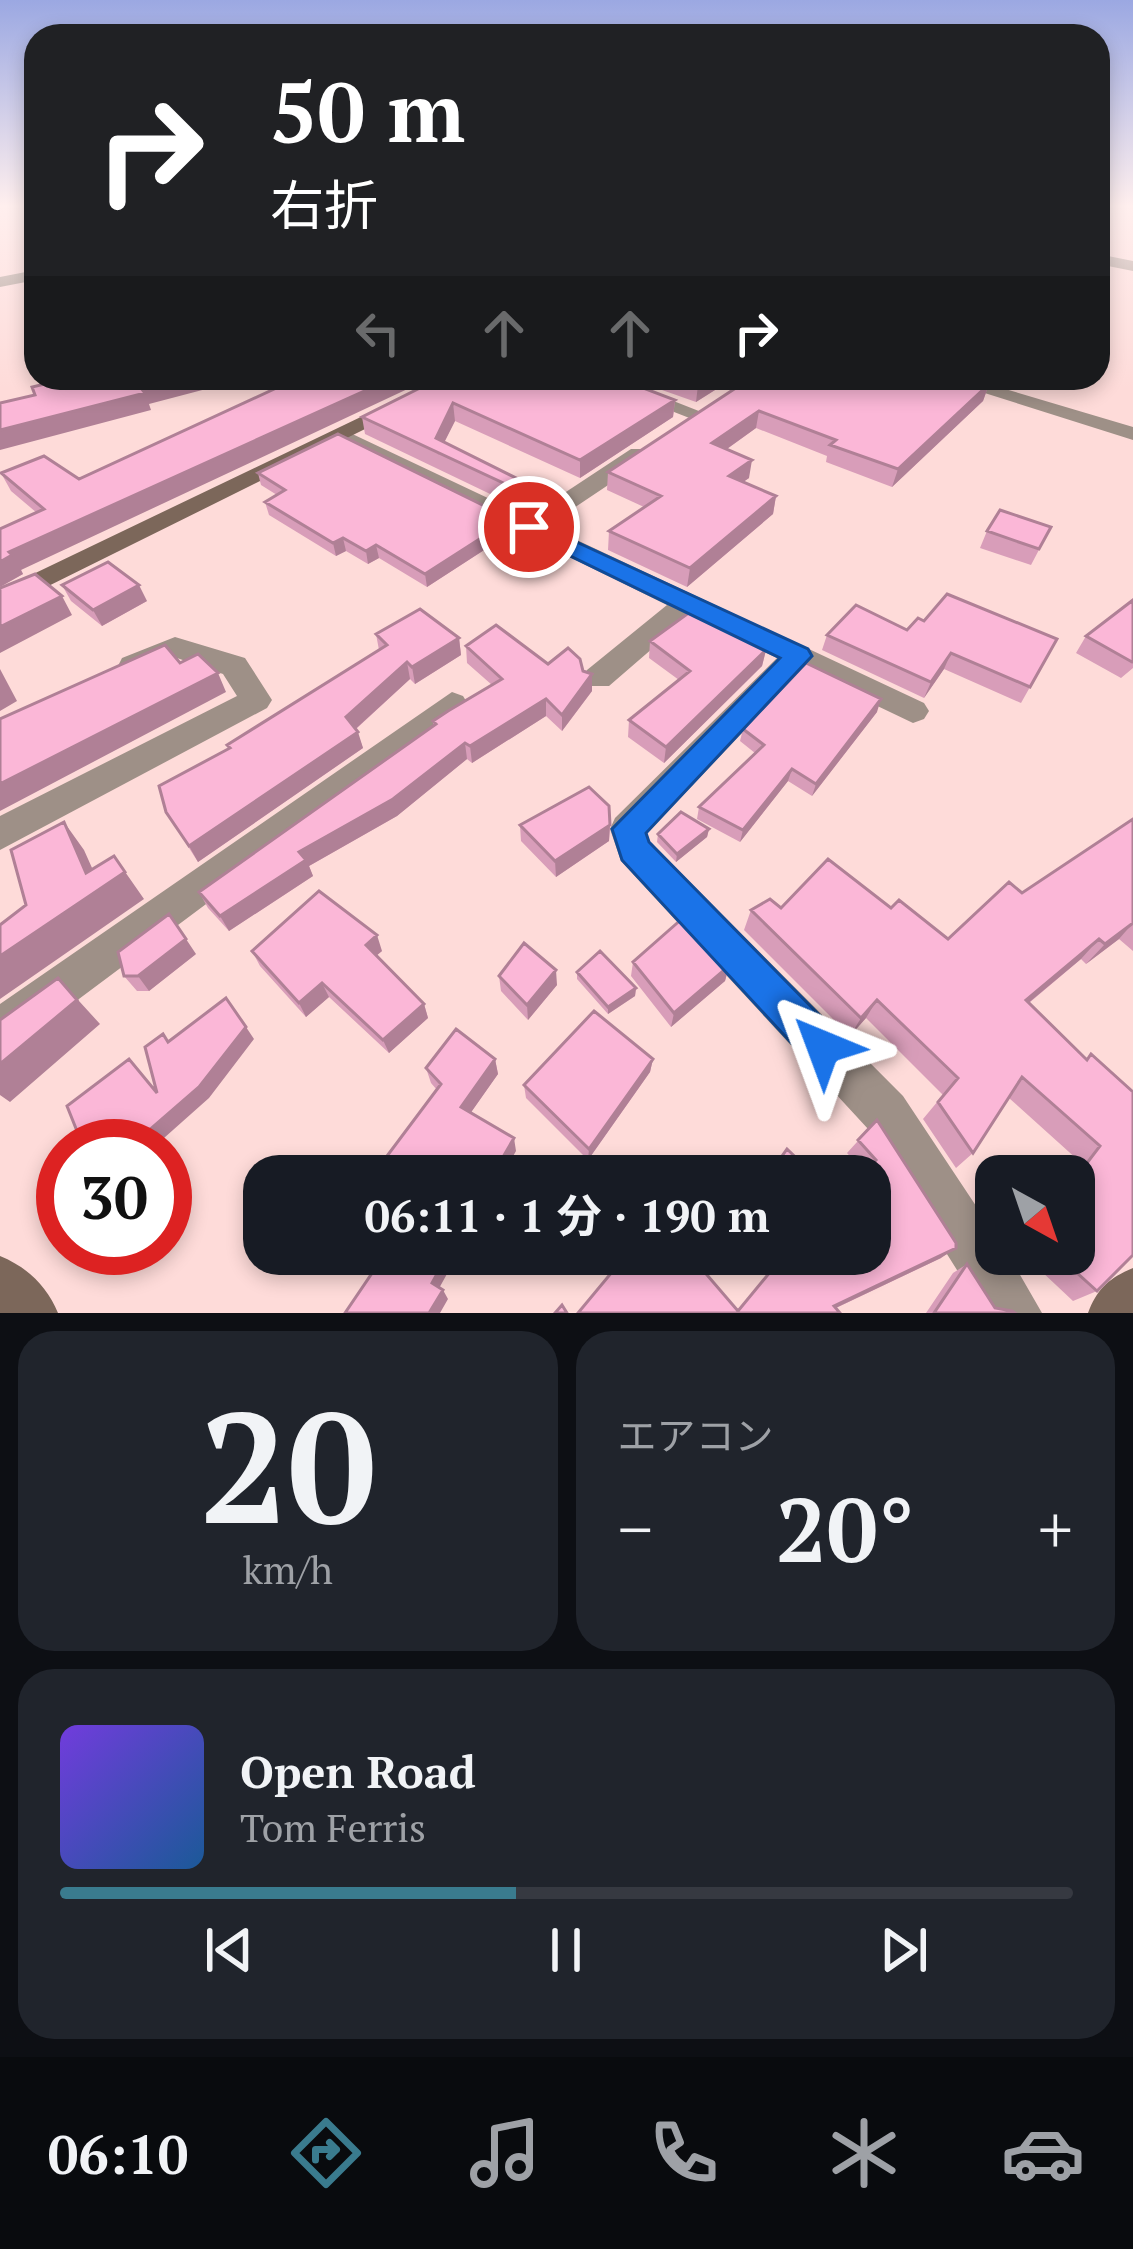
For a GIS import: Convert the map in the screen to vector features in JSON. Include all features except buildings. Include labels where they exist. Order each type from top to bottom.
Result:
[{"type":"street","points":[[0,601],[433,390]]},
{"type":"street","points":[[529,527],[690,421],[623,390]]},
{"type":"street","points":[[987,390],[1133,434]]},
{"type":"street","points":[[339,435],[913,711]]},
{"type":"street","points":[[598,677],[687,603]]},
{"type":"street","points":[[0,834],[256,700],[234,666],[176,647],[98,683]]},
{"type":"street","points":[[798,656],[628,829],[634,850],[886,1113],[1016,1313]]},
{"type":"street","points":[[0,1030],[452,704]]},
{"type":"street","points":[[0,1283],[31,1313]]},
{"type":"street","points":[[1115,1313],[1133,1295]]},
{"type":"route","points":[[529,527],[798,656],[628,829],[634,850],[823,1047]]}]
